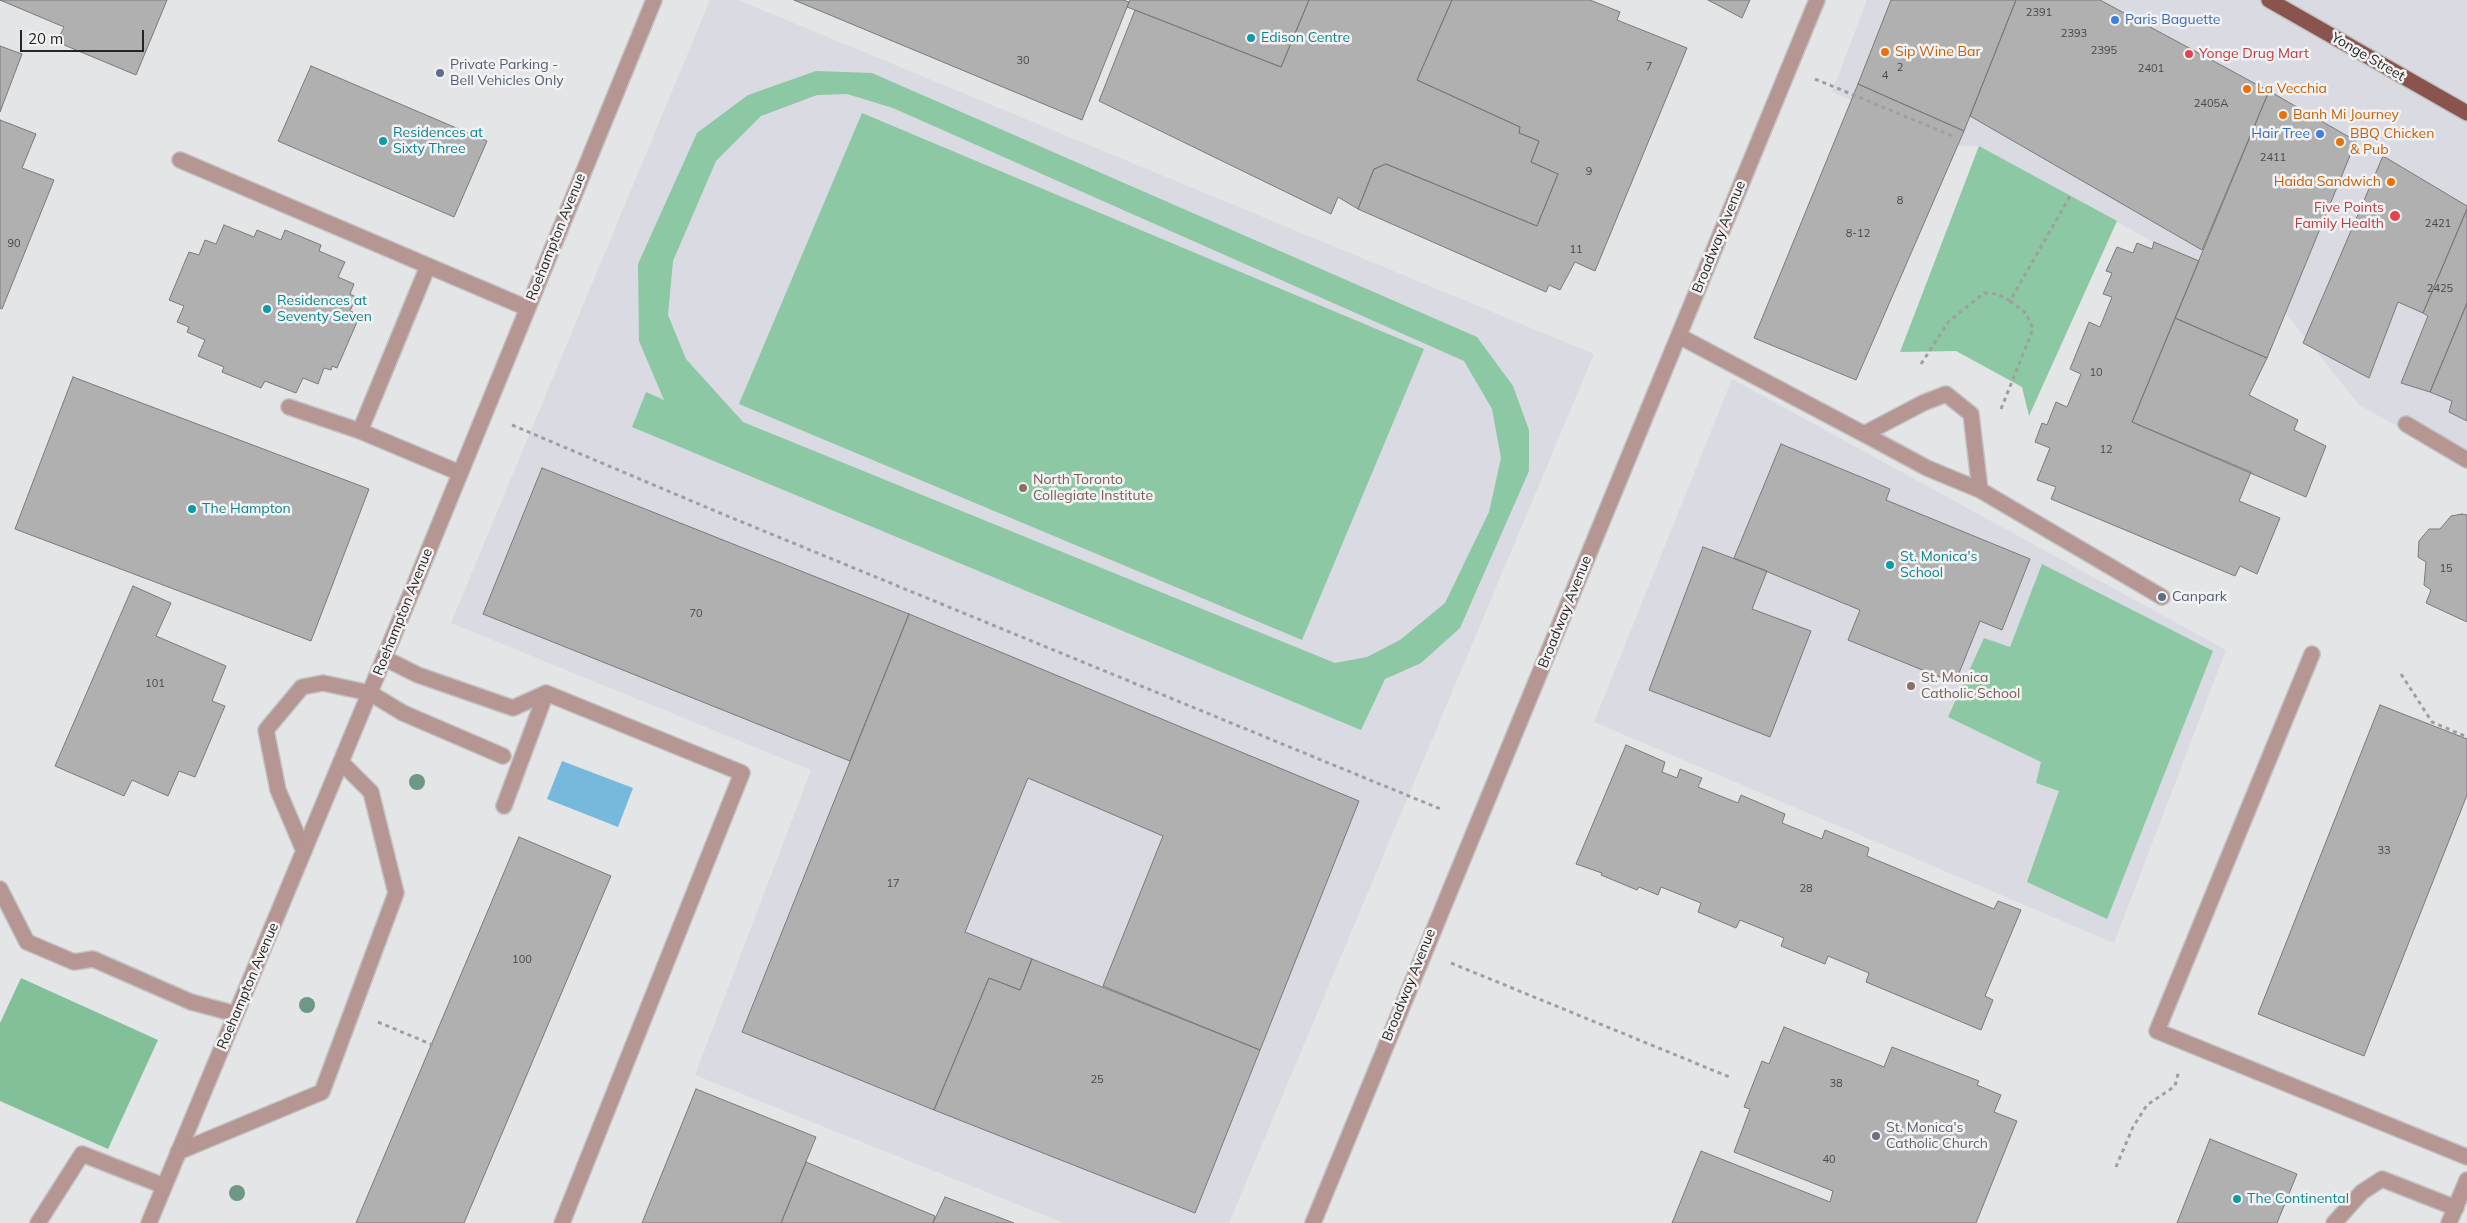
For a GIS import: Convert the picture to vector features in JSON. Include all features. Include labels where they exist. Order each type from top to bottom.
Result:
[{"type":"main road","name":"Yonge Street","points":[[2269,0],[2467,113]]},
{"type":"street","name":"Roehampton Avenue","points":[[149,1223],[370,693],[654,0]]},
{"type":"street","name":"Broadway Avenue","points":[[1313,1223],[1817,0]]},
{"type":"street","points":[[180,160],[528,308]]},
{"type":"street","points":[[360,431],[428,266]]},
{"type":"street","points":[[1679,336],[1927,468],[1980,490],[2162,597]]},
{"type":"street","points":[[1864,434],[1923,403],[1946,394],[1971,414],[1980,490]]},
{"type":"street","points":[[289,407],[360,431],[460,473]]},
{"type":"street","points":[[2406,424],[2467,460]]},
{"type":"street","points":[[2312,654],[2157,1031],[2467,1157]]},
{"type":"street","points":[[384,658],[418,674],[512,708],[546,693],[742,773],[562,1223]]},
{"type":"street","points":[[304,852],[278,790],[266,730],[302,687],[323,683],[370,693],[403,713],[503,756]]},
{"type":"street","points":[[504,806],[546,693]]},
{"type":"street","points":[[178,1152],[322,1092],[396,893],[370,792],[341,762]]},
{"type":"street","points":[[0,889],[28,942],[74,962],[93,959],[191,1002],[236,1014]]},
{"type":"street","points":[[38,1223],[82,1154],[164,1186]]},
{"type":"street","points":[[2334,1223],[2362,1192],[2382,1179],[2456,1208]]},
{"type":"street","points":[[2449,1223],[2467,1180]]},
{"type":"path","points":[[1789,68],[1955,137]]},
{"type":"path","points":[[2010,301],[2070,196]]},
{"type":"path","points":[[1921,364],[1949,321],[1984,293],[1996,294],[2010,301],[2026,314],[2033,328],[1998,415]]},
{"type":"path","points":[[512,425],[720,513],[1443,810]]},
{"type":"path","points":[[2401,674],[2432,722],[2467,737]]},
{"type":"path","points":[[1450,962],[1732,1078]]},
{"type":"path","points":[[352,1011],[433,1045]]},
{"type":"path","points":[[2116,1167],[2133,1127],[2147,1105],[2174,1086],[2187,1043]]},
{"type":"shaded area","name":"North Toronto Collegiate Institute","points":[[710,0],[738,0],[1594,354],[1229,1223],[1064,1223],[695,1075],[811,770],[451,623]]},
{"type":"shaded area","points":[[1867,0],[2467,0],[2467,465],[2359,405],[2288,316],[1979,146],[1949,145],[1832,92]]},
{"type":"shaded area","name":"St. Monica Catholic School","points":[[1732,379],[2226,650],[2114,943],[1594,722]]},
{"type":"green space","points":[[816,71],[872,73],[1477,337],[1513,386],[1529,430],[1529,471],[1460,628],[1421,663],[1385,679],[1361,730],[632,427],[646,392],[664,400],[639,341],[638,264],[697,133],[748,95]],"holes":[[[847,94],[893,108],[1464,361],[1492,409],[1501,458],[1489,512],[1445,603],[1400,640],[1367,657],[1335,663],[743,422],[686,359],[668,315],[673,261],[716,161],[761,116],[817,95]]]},
{"type":"green space","points":[[862,113],[1424,349],[1302,640],[739,404]]},
{"type":"green space","points":[[1979,146],[2117,221],[2029,416],[2022,387],[1956,351],[1900,352]]},
{"type":"green space","points":[[2042,564],[2213,651],[2107,919],[2027,882],[2059,791],[2036,783],[2041,762],[1948,717],[1984,638],[2010,647]]},
{"type":"green space","points":[[21,978],[158,1040],[108,1149],[0,1101],[0,1023]]},
{"type":"water","points":[[562,761],[633,788],[618,827],[547,799]]},
{"type":"building","points":[[0,0],[167,0],[136,75],[57,42],[64,27]]},
{"type":"building","points":[[794,0],[1123,0],[1129,2],[1082,120]]},
{"type":"building","name":"Edison Centre","points":[[1130,0],[1309,0],[1281,67],[1127,7]]},
{"type":"building","points":[[1309,0],[1452,0],[1417,80],[1520,127],[1519,133],[1539,141],[1531,162],[1558,174],[1537,226],[1386,164],[1374,169],[1358,209],[1338,197],[1331,214],[1099,101],[1135,10],[1281,67]]},
{"type":"building","points":[[1452,0],[1590,0],[1620,12],[1617,20],[1687,48],[1595,271],[1575,262],[1560,290],[1549,285],[1546,292],[1358,209],[1374,169],[1386,164],[1537,226],[1558,174],[1531,162],[1539,141],[1519,133],[1520,127],[1417,80]]},
{"type":"building","points":[[1708,0],[1750,0],[1742,18]]},
{"type":"building","points":[[1891,0],[2016,0],[1964,131],[1858,84]]},
{"type":"building","points":[[2016,0],[2100,0],[2269,91],[2202,250],[1970,116]]},
{"type":"building","points":[[0,46],[22,54],[0,112]]},
{"type":"building","name":"Residences at Sixty Three","points":[[311,66],[487,141],[454,217],[278,141]]},
{"type":"building","points":[[1858,84],[1964,131],[1856,380],[1754,338]]},
{"type":"building","points":[[2269,91],[2356,141],[2267,358],[2175,318]]},
{"type":"building","points":[[0,120],[36,134],[22,168],[54,180],[2,309],[0,308]]},
{"type":"building","points":[[2383,156],[2467,206],[2467,209],[2423,313],[2398,302],[2369,378],[2303,343]]},
{"type":"building","points":[[2467,209],[2467,303],[2430,392],[2401,383],[2428,316],[2423,313]]},
{"type":"building","name":"Residences at Seventy Seven","points":[[224,225],[254,237],[257,230],[281,240],[285,230],[321,245],[319,251],[345,262],[338,277],[354,284],[350,294],[356,297],[350,311],[360,315],[337,368],[332,366],[331,370],[324,368],[318,384],[303,378],[296,393],[265,381],[261,388],[222,372],[224,367],[198,356],[205,340],[187,332],[189,327],[177,322],[184,306],[169,300],[189,252],[199,255],[205,240],[216,244]]},
{"type":"building","points":[[2154,242],[2199,261],[2132,422],[2251,472],[2239,501],[2280,518],[2257,574],[2240,566],[2235,576],[2051,499],[2056,487],[2037,480],[2050,448],[2035,442],[2042,423],[2047,425],[2056,402],[2067,407],[2081,374],[2070,369],[2089,322],[2100,327],[2112,297],[2103,294],[2112,273],[2106,271],[2117,247],[2133,253],[2137,243],[2152,249]]},
{"type":"building","points":[[2467,303],[2467,421],[2449,412],[2452,401],[2430,392]]},
{"type":"building","points":[[2175,318],[2267,358],[2249,395],[2298,420],[2294,430],[2326,446],[2306,497],[2132,422]]},
{"type":"building","name":"The Hampton","points":[[73,377],[369,489],[311,641],[15,529]]},
{"type":"building","name":"St. Monica's School","points":[[1781,444],[1890,489],[1886,500],[2030,559],[2002,630],[1980,621],[1955,683],[1848,640],[1860,610],[1734,558]]},
{"type":"building","points":[[542,468],[909,614],[850,761],[483,614]]},
{"type":"building","points":[[2467,515],[2467,622],[2426,603],[2431,590],[2424,585],[2426,562],[2418,557],[2419,541],[2429,529],[2440,529],[2451,516]]},
{"type":"building","points":[[1703,547],[1767,571],[1752,609],[1811,631],[1770,737],[1649,690]]},
{"type":"building","points":[[133,586],[171,603],[156,636],[226,666],[212,701],[225,706],[195,777],[179,771],[168,796],[132,780],[124,796],[55,766]]},
{"type":"building","points":[[909,614],[1359,801],[1260,1050],[1103,986],[1163,836],[1028,778],[965,932],[1032,959],[1020,990],[989,978],[934,1110],[742,1032]]},
{"type":"building","points":[[2380,705],[2467,739],[2467,795],[2364,1056],[2258,1014]]},
{"type":"building","points":[[1626,745],[1665,762],[1662,772],[1677,778],[1680,769],[1702,778],[1698,787],[1738,803],[1741,795],[1785,814],[1782,823],[1822,839],[1825,830],[1869,848],[1867,856],[1994,909],[1998,901],[2021,910],[1985,996],[1993,1000],[1981,1030],[1866,982],[1869,973],[1828,956],[1825,964],[1781,946],[1784,938],[1740,920],[1736,928],[1698,912],[1701,903],[1661,887],[1658,895],[1639,887],[1637,890],[1601,875],[1602,873],[1576,864]]},
{"type":"building","points":[[519,837],[611,876],[464,1223],[356,1223]]},
{"type":"building","points":[[1032,959],[1260,1050],[1195,1213],[934,1110],[989,978],[1020,990]]},
{"type":"building","name":"St. Monica's Catholic Church","points":[[1784,1027],[1884,1067],[1892,1047],[1979,1081],[1977,1085],[2001,1095],[1994,1112],[2017,1121],[1976,1223],[1672,1223],[1701,1151],[1830,1202],[1833,1191],[1734,1152],[1750,1109],[1744,1107],[1762,1061],[1769,1064]]},
{"type":"building","points":[[696,1089],[816,1137],[781,1223],[642,1223]]},
{"type":"building","name":"The Continental","points":[[2210,1139],[2297,1174],[2277,1223],[2177,1223]]},
{"type":"building","points":[[806,1162],[935,1216],[933,1223],[781,1223]]},
{"type":"building","points":[[945,1197],[1014,1223],[933,1223]]},
{"type":"place","name":"Paris Baguette","points":[[2115,20]]},
{"type":"place","name":"Edison Centre","points":[[1251,38]]},
{"type":"place","name":"Sip Wine Bar","points":[[1885,52]]},
{"type":"place","name":"Yonge Drug Mart","points":[[2189,54]]},
{"type":"place","name":"Private Parking - Bell Vehicles Only","points":[[440,73]]},
{"type":"place","name":"La Vecchia","points":[[2247,89]]},
{"type":"place","name":"Banh Mi Journey","points":[[2283,115]]},
{"type":"place","name":"Hair Tree","points":[[2320,134]]},
{"type":"place","name":"Residences at Sixty Three","points":[[383,141]]},
{"type":"place","name":"BBQ Chicken & Pub","points":[[2340,142]]},
{"type":"place","name":"Haida Sandwich","points":[[2391,182]]},
{"type":"place","name":"Five Points Family Health","points":[[2395,216]]},
{"type":"place","name":"Residences at Seventy Seven","points":[[267,309]]},
{"type":"place","name":"North Toronto Collegiate Institute","points":[[1023,488]]},
{"type":"place","name":"The Hampton","points":[[192,509]]},
{"type":"place","name":"St. Monica's School","points":[[1890,565]]},
{"type":"place","name":"Canpark","points":[[2162,597]]},
{"type":"place","name":"St. Monica Catholic School","points":[[1911,686]]},
{"type":"place","name":"St. Monica's Catholic Church","points":[[1876,1136]]},
{"type":"place","name":"The Continental","points":[[2237,1199]]}]
